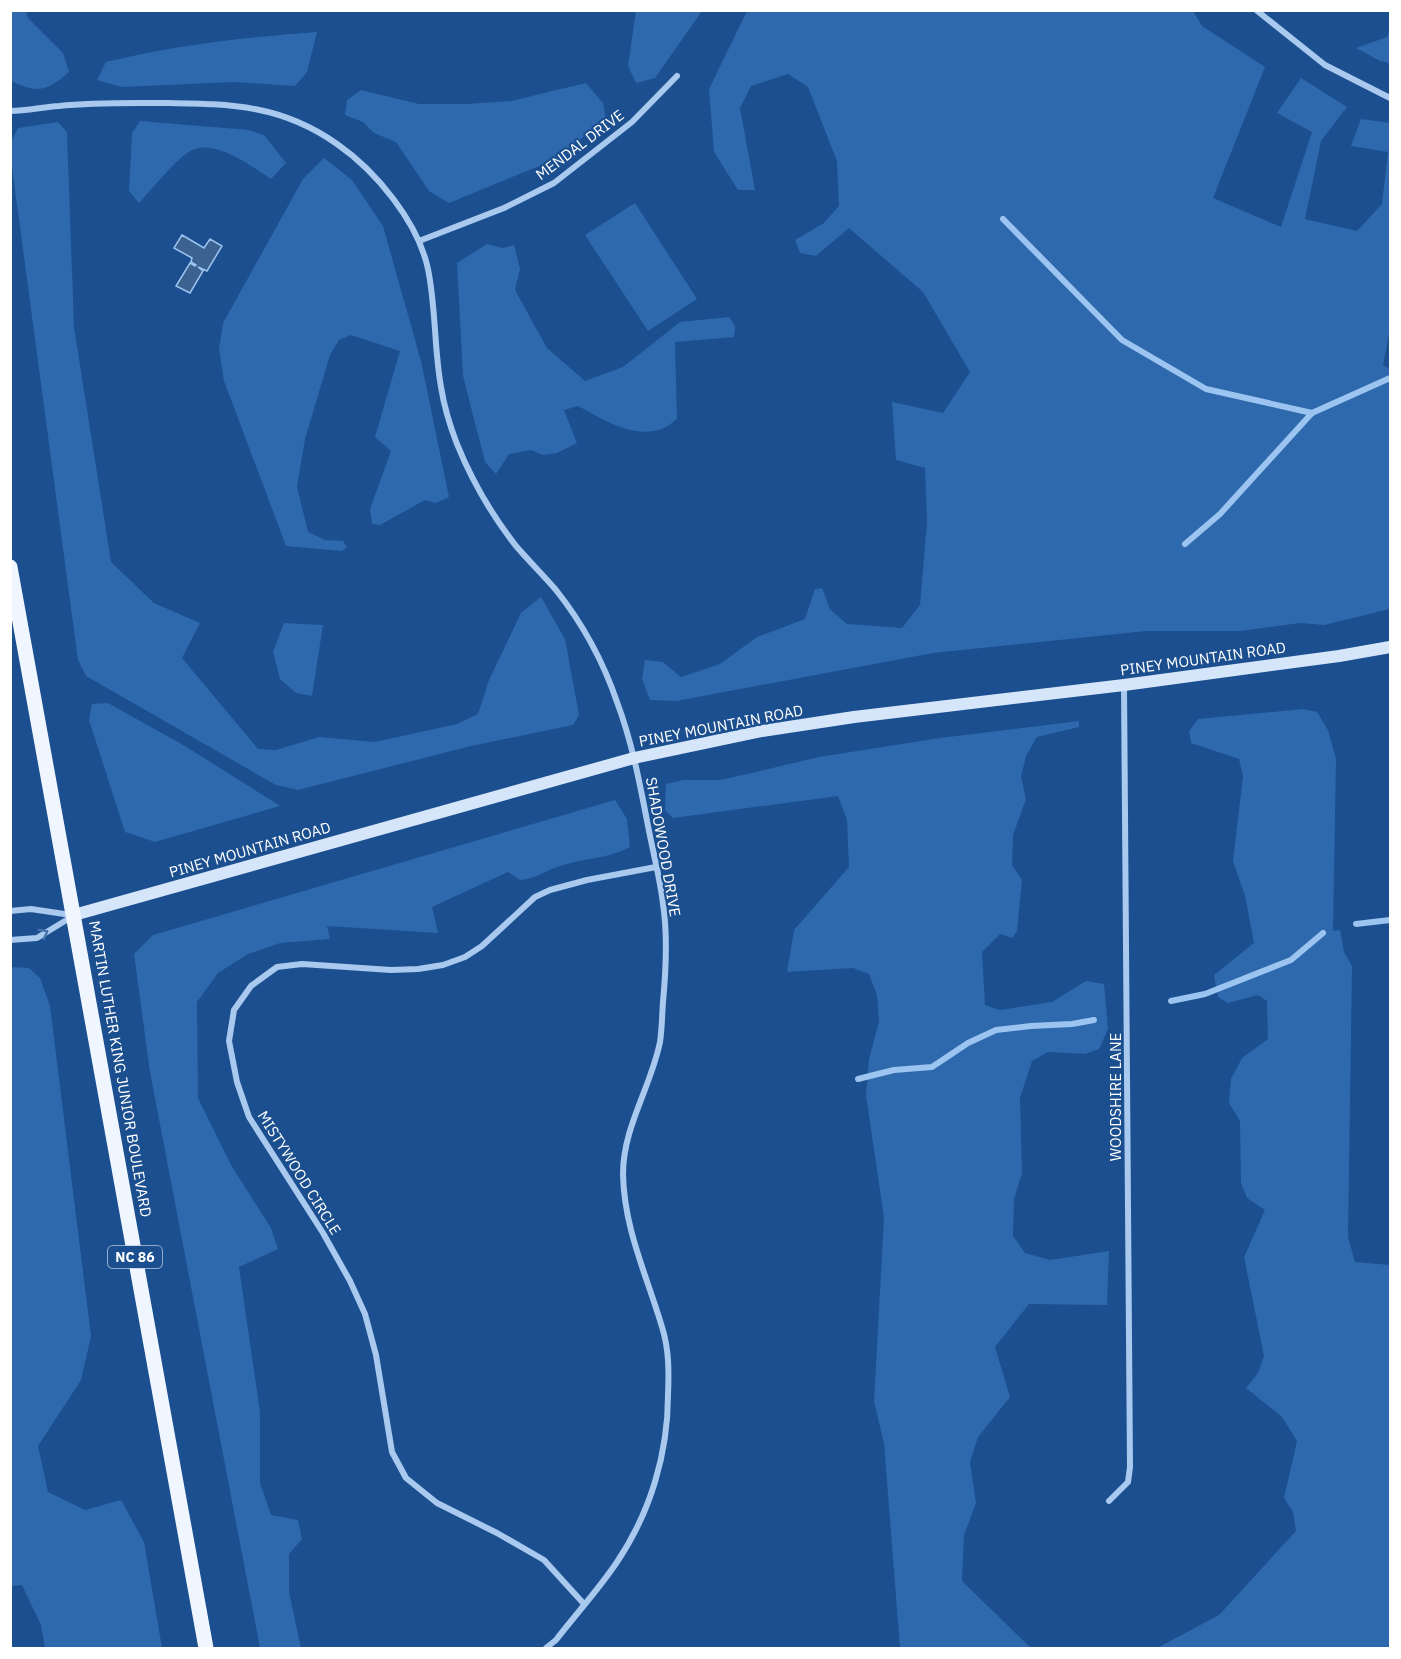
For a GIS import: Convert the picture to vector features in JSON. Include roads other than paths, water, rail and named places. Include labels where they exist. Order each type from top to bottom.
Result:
[{"type":"main road","name":"MARTIN LUTHER KING JUNIOR BOULEVARD","points":[[10,567],[206,1648]]},
{"type":"street","points":[[1256,10],[1325,65],[1390,98]]},
{"type":"street","name":"MENDAL DRIVE","points":[[419,241],[504,208],[554,183],[633,122],[677,76]]},
{"type":"street","name":"SHADOWOOD DRIVE","points":[[12,113],[58,106],[129,102],[228,104],[257,108],[285,116],[310,127],[340,145],[367,168],[397,203],[419,241],[428,265],[440,385],[451,428],[466,467],[484,501],[500,524],[556,591],[584,630],[606,672],[627,731],[664,907],[666,962],[660,1043],[634,1113],[623,1171],[630,1234],[662,1324],[669,1356],[668,1417],[660,1470],[643,1515],[618,1561],[556,1640],[546,1648]]},
{"type":"street","name":"PINEY MOUNTAIN ROAD","points":[[74,915],[634,758],[762,731],[1124,685],[1390,647]]},
{"type":"street","name":"WOODSHIRE LANE","points":[[1109,1501],[1128,1482],[1130,1467],[1124,685]]},
{"type":"street","name":"MISTYWOOD CIRCLE","points":[[584,1604],[544,1560],[437,1503],[406,1478],[392,1452],[376,1355],[365,1314],[350,1281],[323,1233],[249,1118],[237,1082],[229,1041],[234,1010],[251,986],[277,967],[302,964],[391,970],[443,965],[465,957],[482,946],[535,897],[550,890],[587,880],[656,867]]},
{"type":"street","points":[[10,911],[32,909],[74,915]]},
{"type":"street","points":[[10,940],[37,938],[74,915]]},
{"type":"waterway","points":[[1003,219],[1122,340],[1206,389],[1312,413]]},
{"type":"waterway","points":[[1185,544],[1220,514],[1312,413],[1390,378]]},
{"type":"waterway","points":[[1356,924],[1390,920]]},
{"type":"waterway","points":[[1171,1001],[1205,994],[1291,960],[1323,933]]},
{"type":"waterway","points":[[858,1079],[894,1070],[932,1067],[968,1043],[996,1030],[1094,1020]]}]
